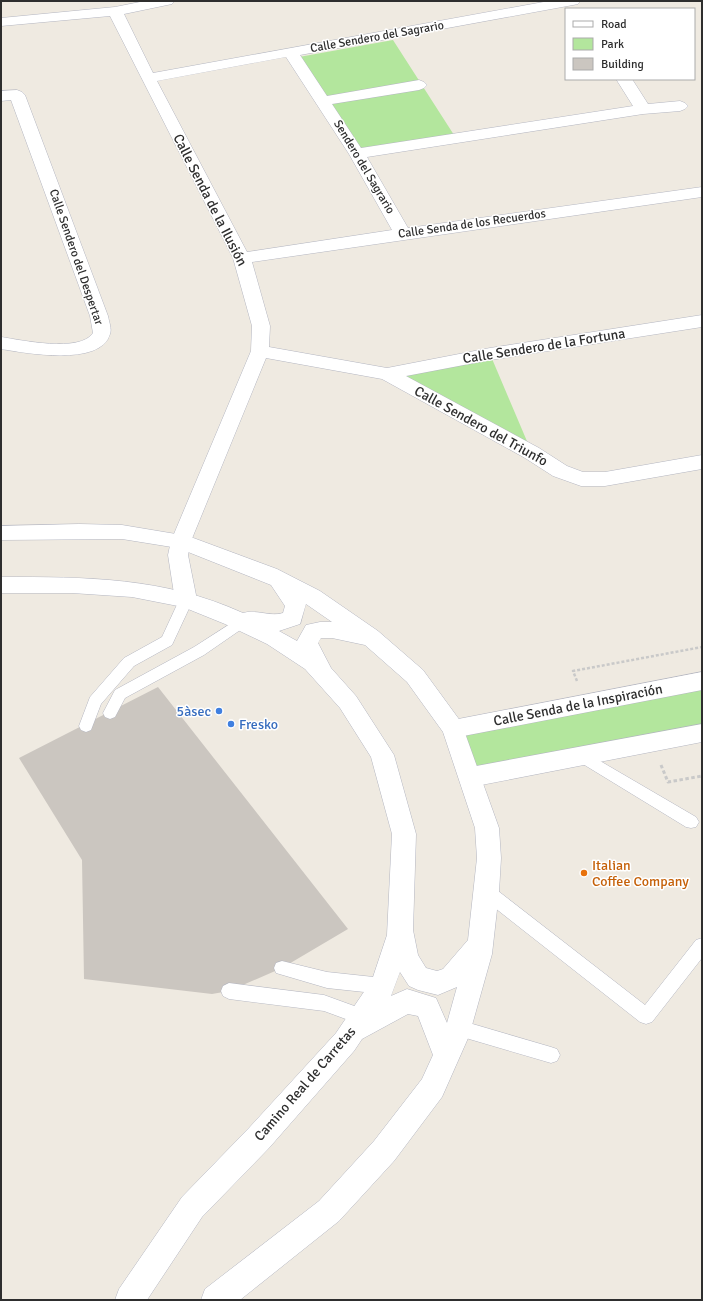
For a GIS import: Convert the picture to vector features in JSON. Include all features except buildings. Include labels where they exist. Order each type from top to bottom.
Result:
[{"type":"street","points":[[1,22],[115,11],[167,1]]},
{"type":"street","name":"Calle Sendero del Sagrario","points":[[148,78],[573,1]]},
{"type":"street","name":"Calle Senda de la Ilusión","points":[[115,11],[148,78],[242,258],[261,326],[260,350],[181,541],[178,556],[186,600]]},
{"type":"street","name":"Sendero del Sagrario","points":[[291,53],[324,101],[404,234]]},
{"type":"street","points":[[625,80],[643,109]]},
{"type":"street","name":"Sendero del Sagrario","points":[[324,101],[419,85]]},
{"type":"street","name":"Calle Sendero del Despertar","points":[[1,96],[17,95],[99,316],[102,328],[101,337],[94,343],[82,348],[43,349],[1,343]]},
{"type":"street","points":[[357,154],[643,109],[680,106]]},
{"type":"street","name":"Calle Senda de los Recuerdos","points":[[242,258],[702,192]]},
{"type":"street","name":"Calle Sendero de la Fortuna","points":[[387,374],[490,354],[702,321]]},
{"type":"street","name":"Calle Sendero del Triunfo","points":[[260,350],[387,374],[532,453],[560,471],[581,479],[604,479],[702,462]]},
{"type":"street","points":[[1,533],[79,531],[122,532],[181,541],[270,575],[312,596],[375,641],[415,676],[453,729],[487,828],[489,858],[481,943],[459,1028],[432,1088],[384,1151],[329,1211],[216,1300]]},
{"type":"street","points":[[237,620],[277,623],[292,618],[296,606],[278,580]]},
{"type":"street","name":"Camino Real de Carretas","points":[[1,585],[72,585],[132,589],[186,600],[237,620],[274,638],[313,663],[348,702],[382,755],[404,834],[400,931],[383,986],[356,1025],[259,1138],[192,1207],[130,1300]]},
{"type":"street","points":[[328,680],[307,642],[314,631],[325,629],[337,630],[375,641]]},
{"type":"street","name":"Calle Senda de la Inspiración","points":[[453,729],[702,681]]},
{"type":"street","points":[[471,778],[702,734]]},
{"type":"street","points":[[400,931],[406,958],[418,978],[438,983],[455,974],[481,943]]},
{"type":"street","points":[[356,1025],[407,1001],[427,1007],[447,1056]]},
{"type":"lane","points":[[86,726],[95,701],[129,662],[167,641],[186,600]]},
{"type":"lane","points":[[110,713],[120,694],[156,673],[199,651],[237,620]]},
{"type":"lane","points":[[583,757],[691,822]]},
{"type":"lane","points":[[487,892],[646,1016],[702,945]]},
{"type":"lane","points":[[282,968],[327,980],[383,986]]},
{"type":"lane","points":[[229,991],[324,1003],[356,1025]]},
{"type":"lane","points":[[459,1028],[551,1055]]},
{"type":"path","points":[[587,704],[573,671],[702,647]]},
{"type":"path","points":[[652,744],[668,782],[702,776]]},
{"type":"green space","points":[[393,40],[454,135],[358,149],[299,57]]},
{"type":"green space","points":[[490,354],[532,453],[387,374]]},
{"type":"green space","points":[[702,681],[702,733],[471,777],[453,729]]},
{"type":"place","name":"5àsec","points":[[219,711]]},
{"type":"place","name":"Fresko","points":[[231,724]]},
{"type":"place","name":"Italian Coffee Company","points":[[584,873]]}]
